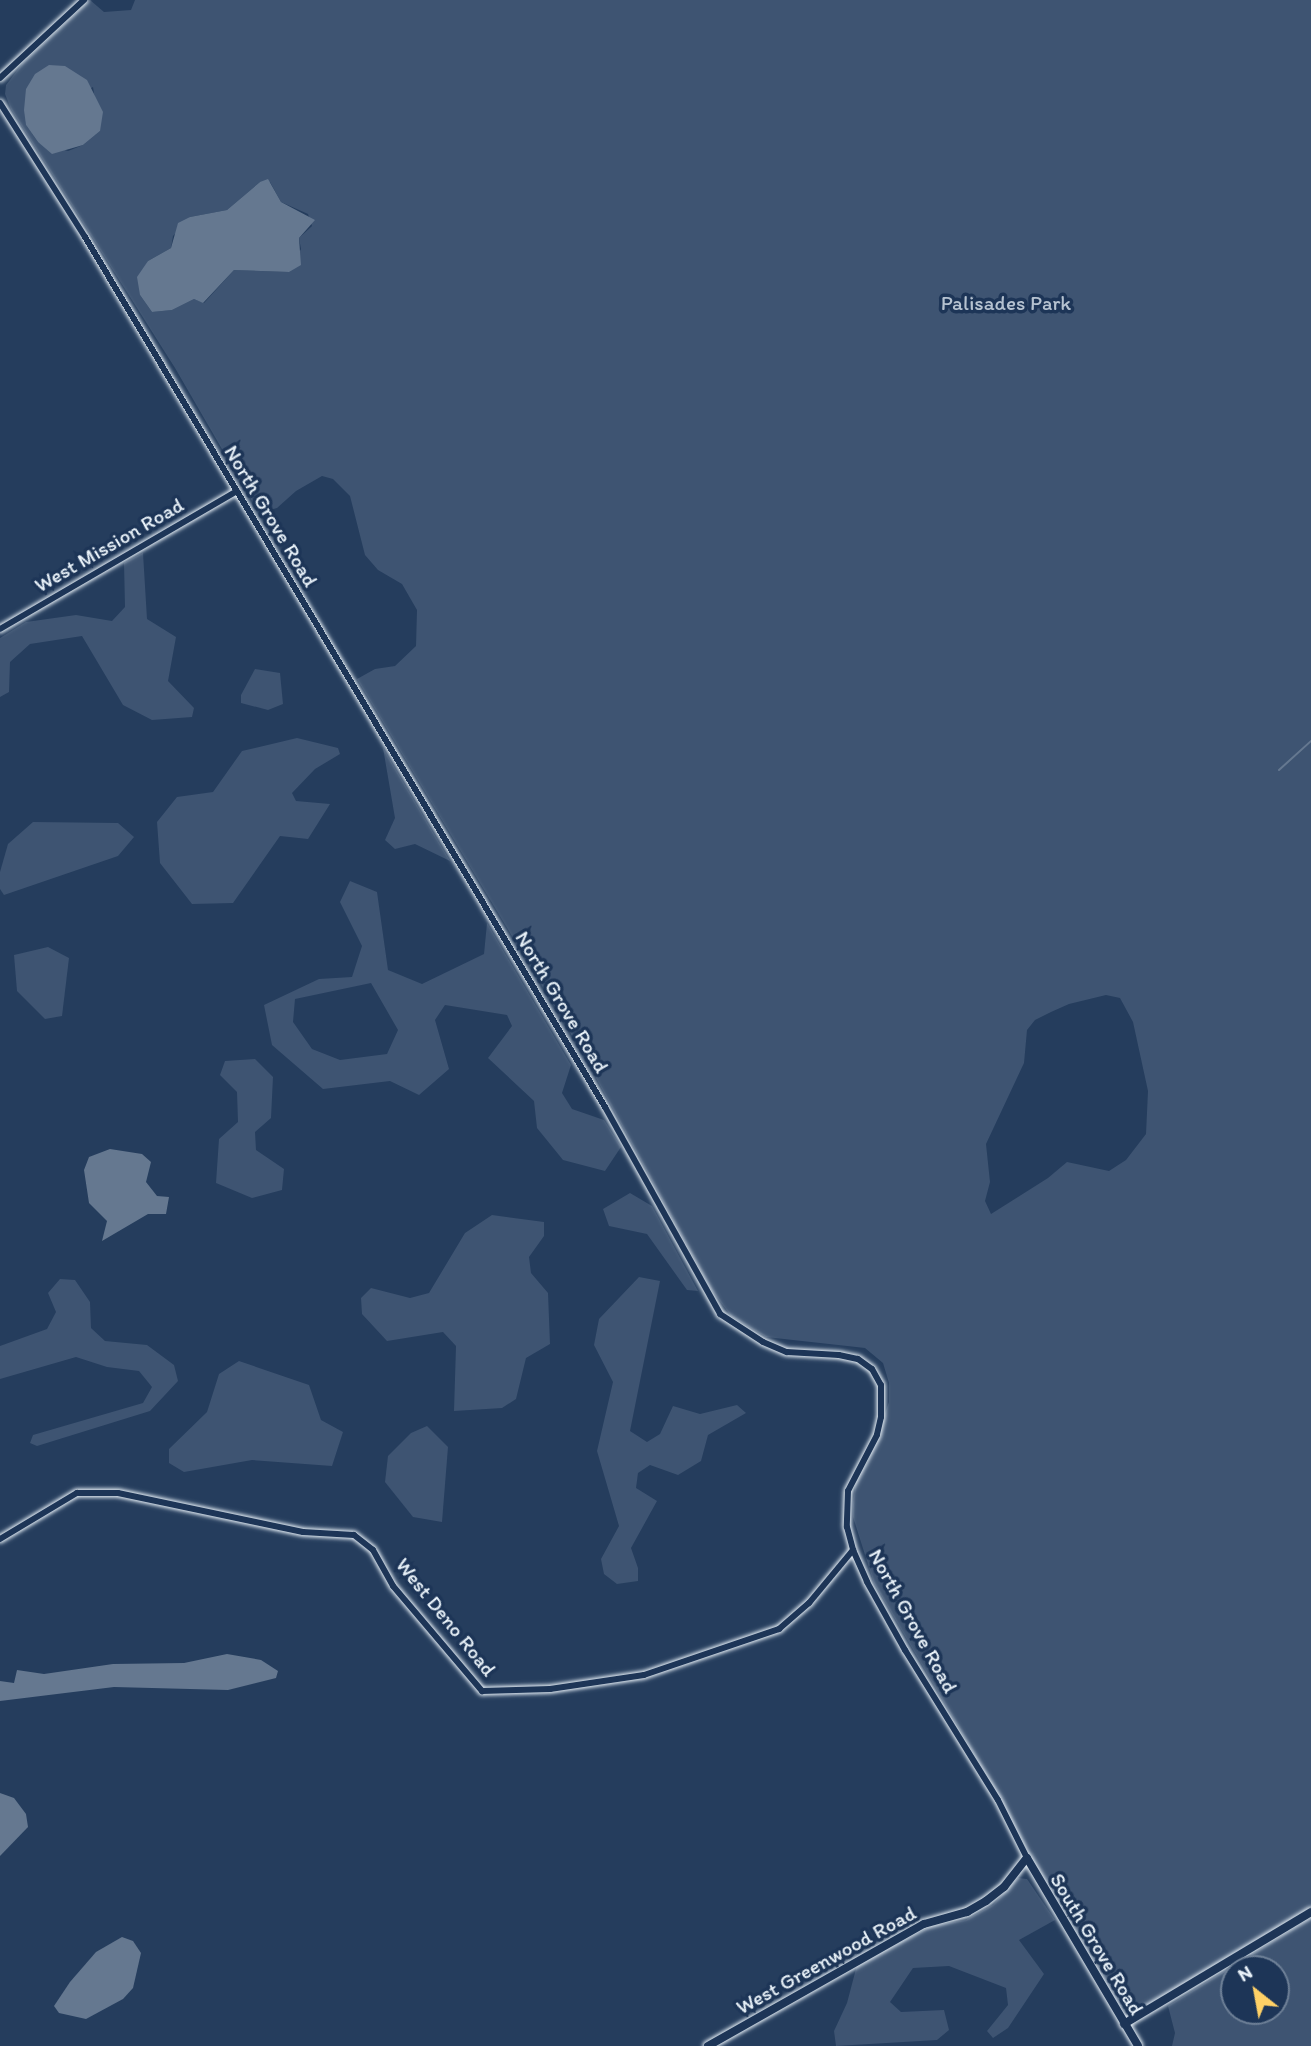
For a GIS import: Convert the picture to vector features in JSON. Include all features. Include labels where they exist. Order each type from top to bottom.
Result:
[{"type":"street","points":[[0,78],[84,0]]},
{"type":"street","name":"North Grove Road","points":[[0,103],[237,491],[605,1107],[720,1314],[762,1342],[788,1352],[839,1355],[858,1359],[872,1369],[881,1385],[881,1418],[877,1435],[848,1491],[847,1527],[853,1550],[867,1583],[998,1800],[1027,1858]]},
{"type":"street","name":"West Mission Road","points":[[0,629],[237,491]]},
{"type":"street","name":"West Deno Road","points":[[0,1539],[77,1493],[118,1493],[303,1531],[355,1535],[373,1550],[393,1586],[482,1692],[550,1689],[644,1675],[779,1629],[809,1604],[853,1550]]},
{"type":"street","name":"South Grove Road","points":[[1027,1858],[1138,2046]]},
{"type":"street","name":"West Greenwood Road","points":[[708,2046],[924,1924],[967,1912],[986,1901],[1004,1887],[1027,1858]]},
{"type":"street","points":[[1124,2024],[1311,1912]]},
{"type":"green space","name":"Palisades Park","points":[[90,0],[104,12],[131,10],[135,0],[1311,0],[1311,1907],[1231,1955],[1220,1955],[1220,1961],[1137,2011],[1132,2012],[1119,2005],[1056,1903],[989,1779],[874,1583],[853,1517],[853,1504],[856,1480],[868,1462],[889,1402],[889,1383],[883,1363],[865,1348],[766,1337],[731,1316],[711,1289],[583,1054],[357,679],[375,669],[395,666],[416,646],[417,610],[402,584],[378,570],[365,555],[350,496],[333,479],[322,476],[296,491],[277,508],[259,513],[175,368],[11,109],[5,94],[6,85],[23,63]],"holes":[[[93,87],[100,131],[83,145],[68,151],[38,142],[26,125]],[[260,182],[270,182],[281,202],[308,214],[312,226],[299,238],[301,249],[289,272],[234,270],[204,303],[194,299],[172,310],[152,312],[140,295],[148,261],[171,248],[173,236],[190,217],[227,210]],[[1106,995],[1120,998],[1133,1022],[1148,1091],[1146,1134],[1126,1160],[1109,1171],[1067,1162],[1048,1178],[991,1214],[985,1201],[990,1182],[986,1144],[1024,1063],[1027,1030],[1035,1020],[1069,1004]]]},
{"type":"green space","points":[[143,553],[147,619],[176,637],[168,681],[194,708],[192,717],[152,720],[123,705],[82,636],[30,644],[10,662],[9,692],[0,697],[0,638],[26,622],[76,615],[112,621],[125,607],[124,563]]},
{"type":"green space","points":[[255,669],[280,673],[283,704],[268,710],[241,703],[241,695]]},
{"type":"green space","points":[[297,738],[338,748],[340,754],[315,769],[292,793],[296,801],[330,804],[308,839],[280,836],[233,903],[192,904],[160,863],[157,822],[177,797],[213,792],[242,751]]},
{"type":"green space","points":[[383,748],[450,861],[415,844],[395,849],[385,840],[395,818]]},
{"type":"green space","points":[[33,822],[118,823],[134,837],[118,856],[4,895],[0,889],[0,872],[8,844]]},
{"type":"green space","points":[[350,881],[377,892],[388,970],[422,984],[484,954],[487,923],[571,1065],[562,1093],[572,1109],[604,1120],[621,1147],[605,1171],[563,1160],[537,1128],[534,1101],[488,1058],[512,1026],[507,1015],[445,1005],[435,1020],[449,1069],[419,1095],[390,1081],[323,1089],[272,1045],[264,1005],[319,979],[352,977],[362,946],[340,902]],"holes":[[[371,983],[398,1030],[387,1054],[340,1060],[312,1049],[293,1022],[295,999]]]},
{"type":"green space","points":[[48,947],[69,958],[62,1016],[45,1019],[17,991],[14,955]]},
{"type":"green space","points":[[255,1059],[273,1077],[271,1118],[255,1132],[256,1150],[284,1169],[282,1190],[252,1198],[216,1183],[219,1139],[238,1122],[237,1092],[220,1075],[225,1061]]},
{"type":"green space","points":[[630,1193],[652,1206],[698,1291],[687,1290],[647,1234],[609,1226],[603,1209]]},
{"type":"green space","points":[[492,1215],[544,1222],[544,1236],[529,1257],[531,1273],[548,1293],[550,1344],[526,1358],[516,1399],[502,1408],[454,1411],[456,1346],[443,1332],[387,1341],[362,1314],[361,1298],[371,1288],[410,1298],[429,1293],[465,1233]]},
{"type":"green space","points":[[639,1277],[660,1281],[630,1431],[647,1442],[660,1434],[673,1406],[700,1414],[737,1405],[746,1413],[708,1435],[701,1461],[678,1475],[650,1465],[638,1473],[636,1488],[657,1501],[631,1548],[638,1568],[638,1581],[617,1584],[604,1574],[601,1559],[619,1526],[597,1451],[613,1382],[594,1345],[599,1319]]},
{"type":"green space","points":[[60,1279],[75,1280],[90,1302],[91,1328],[105,1341],[147,1345],[174,1365],[178,1381],[150,1411],[37,1446],[30,1443],[33,1435],[143,1403],[152,1387],[139,1371],[107,1367],[76,1357],[0,1379],[0,1346],[47,1329],[56,1312],[48,1293]]},
{"type":"green space","points":[[239,1361],[309,1385],[321,1420],[343,1432],[332,1466],[252,1460],[184,1472],[169,1463],[169,1449],[207,1412],[219,1374]]},
{"type":"green space","points":[[427,1426],[448,1447],[442,1522],[413,1517],[385,1482],[388,1456],[411,1433]]},
{"type":"green space","points":[[1018,1878],[1027,1879],[1055,1920],[1019,1940],[1044,1974],[1008,2028],[993,2038],[987,2031],[1008,2005],[1006,1988],[949,1966],[913,1968],[890,2002],[901,2012],[944,2010],[949,2030],[937,2040],[836,2046],[834,2031],[847,2003],[857,1965],[932,1926],[966,1920],[993,1905]]},
{"type":"green space","points":[[1311,1918],[1311,2046],[1172,2046],[1175,2033],[1168,2006],[1220,1974],[1220,2025],[1290,2025],[1290,1955],[1251,1955]]},
{"type":"shaded area","points":[[49,65],[65,66],[87,80],[103,112],[100,131],[83,145],[52,154],[38,142],[26,125],[24,110],[26,89],[35,74]]},
{"type":"shaded area","points":[[268,179],[281,202],[315,220],[299,238],[301,265],[289,272],[234,270],[203,303],[194,299],[172,310],[152,312],[140,295],[137,277],[148,261],[171,248],[178,223],[190,217],[227,210],[260,182]]},
{"type":"shaded area","points":[[110,1149],[142,1154],[151,1162],[146,1182],[157,1196],[169,1197],[166,1214],[148,1214],[102,1241],[107,1221],[89,1203],[84,1170],[89,1157]]},
{"type":"shaded area","points":[[227,1654],[261,1660],[278,1671],[276,1678],[228,1690],[114,1687],[0,1701],[0,1681],[14,1683],[17,1670],[44,1674],[113,1664],[184,1663]]},
{"type":"shaded area","points":[[0,1793],[14,1798],[26,1814],[28,1827],[0,1856]]},
{"type":"shaded area","points":[[122,1937],[133,1941],[141,1953],[133,1988],[123,1999],[86,2019],[59,2013],[54,2006],[70,1982],[96,1952]]},
{"type":"waterway","points":[[1279,770],[1311,741]]}]
